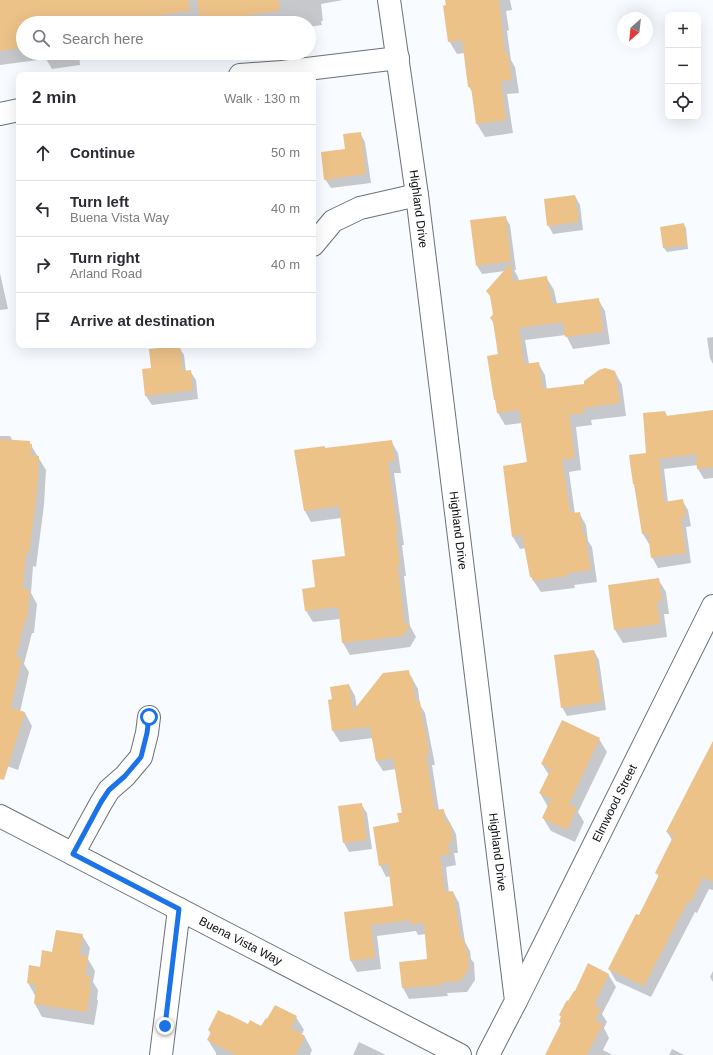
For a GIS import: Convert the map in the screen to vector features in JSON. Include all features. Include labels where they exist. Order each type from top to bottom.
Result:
[{"type":"street","name":"Highland Drive","points":[[389,0],[417,195],[516,1001]]},
{"type":"street","points":[[282,72],[398,58]]},
{"type":"street","points":[[0,114],[16,111]]},
{"type":"street","points":[[316,241],[333,221],[360,208],[417,195]]},
{"type":"street","name":"Elmwood Street","points":[[516,1001],[713,606]]},
{"type":"street","points":[[73,854],[109,790],[125,776],[141,757],[149,717]]},
{"type":"street","name":"Buena Vista Way","points":[[0,816],[460,1055]]},
{"type":"street","points":[[161,1055],[179,909]]},
{"type":"street","points":[[488,1055],[516,1001]]},
{"type":"building","points":[[0,0],[189,0],[190,11],[156,16],[16,16],[16,49],[0,51]]},
{"type":"building","points":[[197,0],[279,0],[280,11],[243,16],[199,16]]},
{"type":"building","points":[[445,0],[499,0],[505,53],[508,53],[512,80],[501,81],[506,120],[476,124],[471,87],[468,87],[462,40],[448,42],[443,6],[446,5]]},
{"type":"building","points":[[361,132],[366,174],[324,180],[321,152],[345,149],[343,134]]},
{"type":"building","points":[[575,195],[579,222],[547,226],[544,199]]},
{"type":"building","points":[[506,216],[511,261],[476,266],[470,220]]},
{"type":"building","points":[[684,223],[687,245],[663,248],[660,227]]},
{"type":"building","points":[[511,263],[513,281],[547,276],[552,304],[599,298],[603,332],[565,337],[563,322],[519,328],[524,364],[539,362],[543,389],[584,384],[584,381],[599,370],[605,368],[615,371],[620,403],[584,408],[585,413],[569,415],[575,458],[562,460],[570,512],[580,512],[591,570],[568,573],[568,576],[533,581],[532,577],[530,577],[522,535],[512,537],[503,466],[527,462],[519,410],[497,413],[487,356],[498,354],[493,322],[490,318],[493,314],[490,296],[486,291]]},
{"type":"building","points":[[180,348],[183,371],[191,370],[193,390],[145,396],[142,369],[151,368],[149,349]]},
{"type":"building","points":[[713,410],[713,467],[697,469],[696,454],[659,459],[664,502],[683,499],[686,516],[681,517],[686,553],[651,558],[648,534],[642,534],[629,455],[646,453],[643,413],[665,411],[666,416]]},
{"type":"building","points":[[0,439],[30,441],[30,444],[32,444],[31,455],[39,456],[37,491],[29,554],[26,553],[23,589],[30,590],[27,620],[25,620],[16,657],[22,658],[11,708],[25,712],[4,780],[0,779]]},
{"type":"building","points":[[392,440],[395,461],[388,462],[398,533],[396,533],[400,564],[398,565],[404,622],[410,625],[403,636],[342,643],[338,607],[305,611],[302,589],[315,587],[312,560],[345,556],[339,506],[304,511],[294,450]]},
{"type":"building","points":[[659,578],[662,601],[657,601],[660,624],[614,630],[608,585]]},
{"type":"building","points":[[594,650],[602,702],[561,708],[554,655]]},
{"type":"building","points":[[409,670],[410,677],[412,677],[416,702],[420,701],[429,754],[426,754],[435,810],[444,809],[445,822],[450,822],[453,842],[448,842],[450,854],[440,856],[445,892],[453,891],[461,939],[464,938],[466,951],[468,951],[469,969],[460,981],[442,982],[442,985],[402,988],[399,962],[427,959],[424,923],[411,925],[410,920],[371,925],[375,958],[350,961],[344,912],[393,906],[388,864],[379,866],[373,827],[399,822],[397,813],[402,813],[393,758],[376,761],[370,727],[332,731],[328,700],[332,699],[330,687],[349,684],[353,711],[383,673]]},
{"type":"building","points":[[562,720],[600,738],[569,804],[577,808],[567,830],[542,818],[551,799],[539,793],[551,769],[541,764]]},
{"type":"building","points":[[713,741],[713,882],[703,877],[691,902],[688,901],[644,986],[608,969],[636,914],[639,915],[659,875],[655,873],[674,835],[666,832]]},
{"type":"building","points":[[362,803],[367,840],[343,843],[338,806]]},
{"type":"building","points":[[56,930],[83,934],[80,955],[88,957],[85,975],[91,976],[89,987],[91,987],[87,1012],[34,1004],[36,985],[27,983],[29,965],[40,967],[42,950],[52,952]]},
{"type":"building","points":[[588,963],[609,974],[594,1005],[601,1009],[595,1020],[603,1024],[587,1055],[545,1055],[561,1023],[559,1022],[561,1016],[559,1015],[567,1000],[568,1001],[575,991]]},
{"type":"building","points":[[275,1005],[297,1016],[291,1028],[305,1036],[296,1055],[236,1055],[207,1040],[211,1032],[208,1030],[218,1010],[248,1024],[250,1020],[261,1026]]},
{"type":"route","points":[[149,717],[141,757],[125,776],[109,790],[73,854],[179,909],[165,1026]]}]
